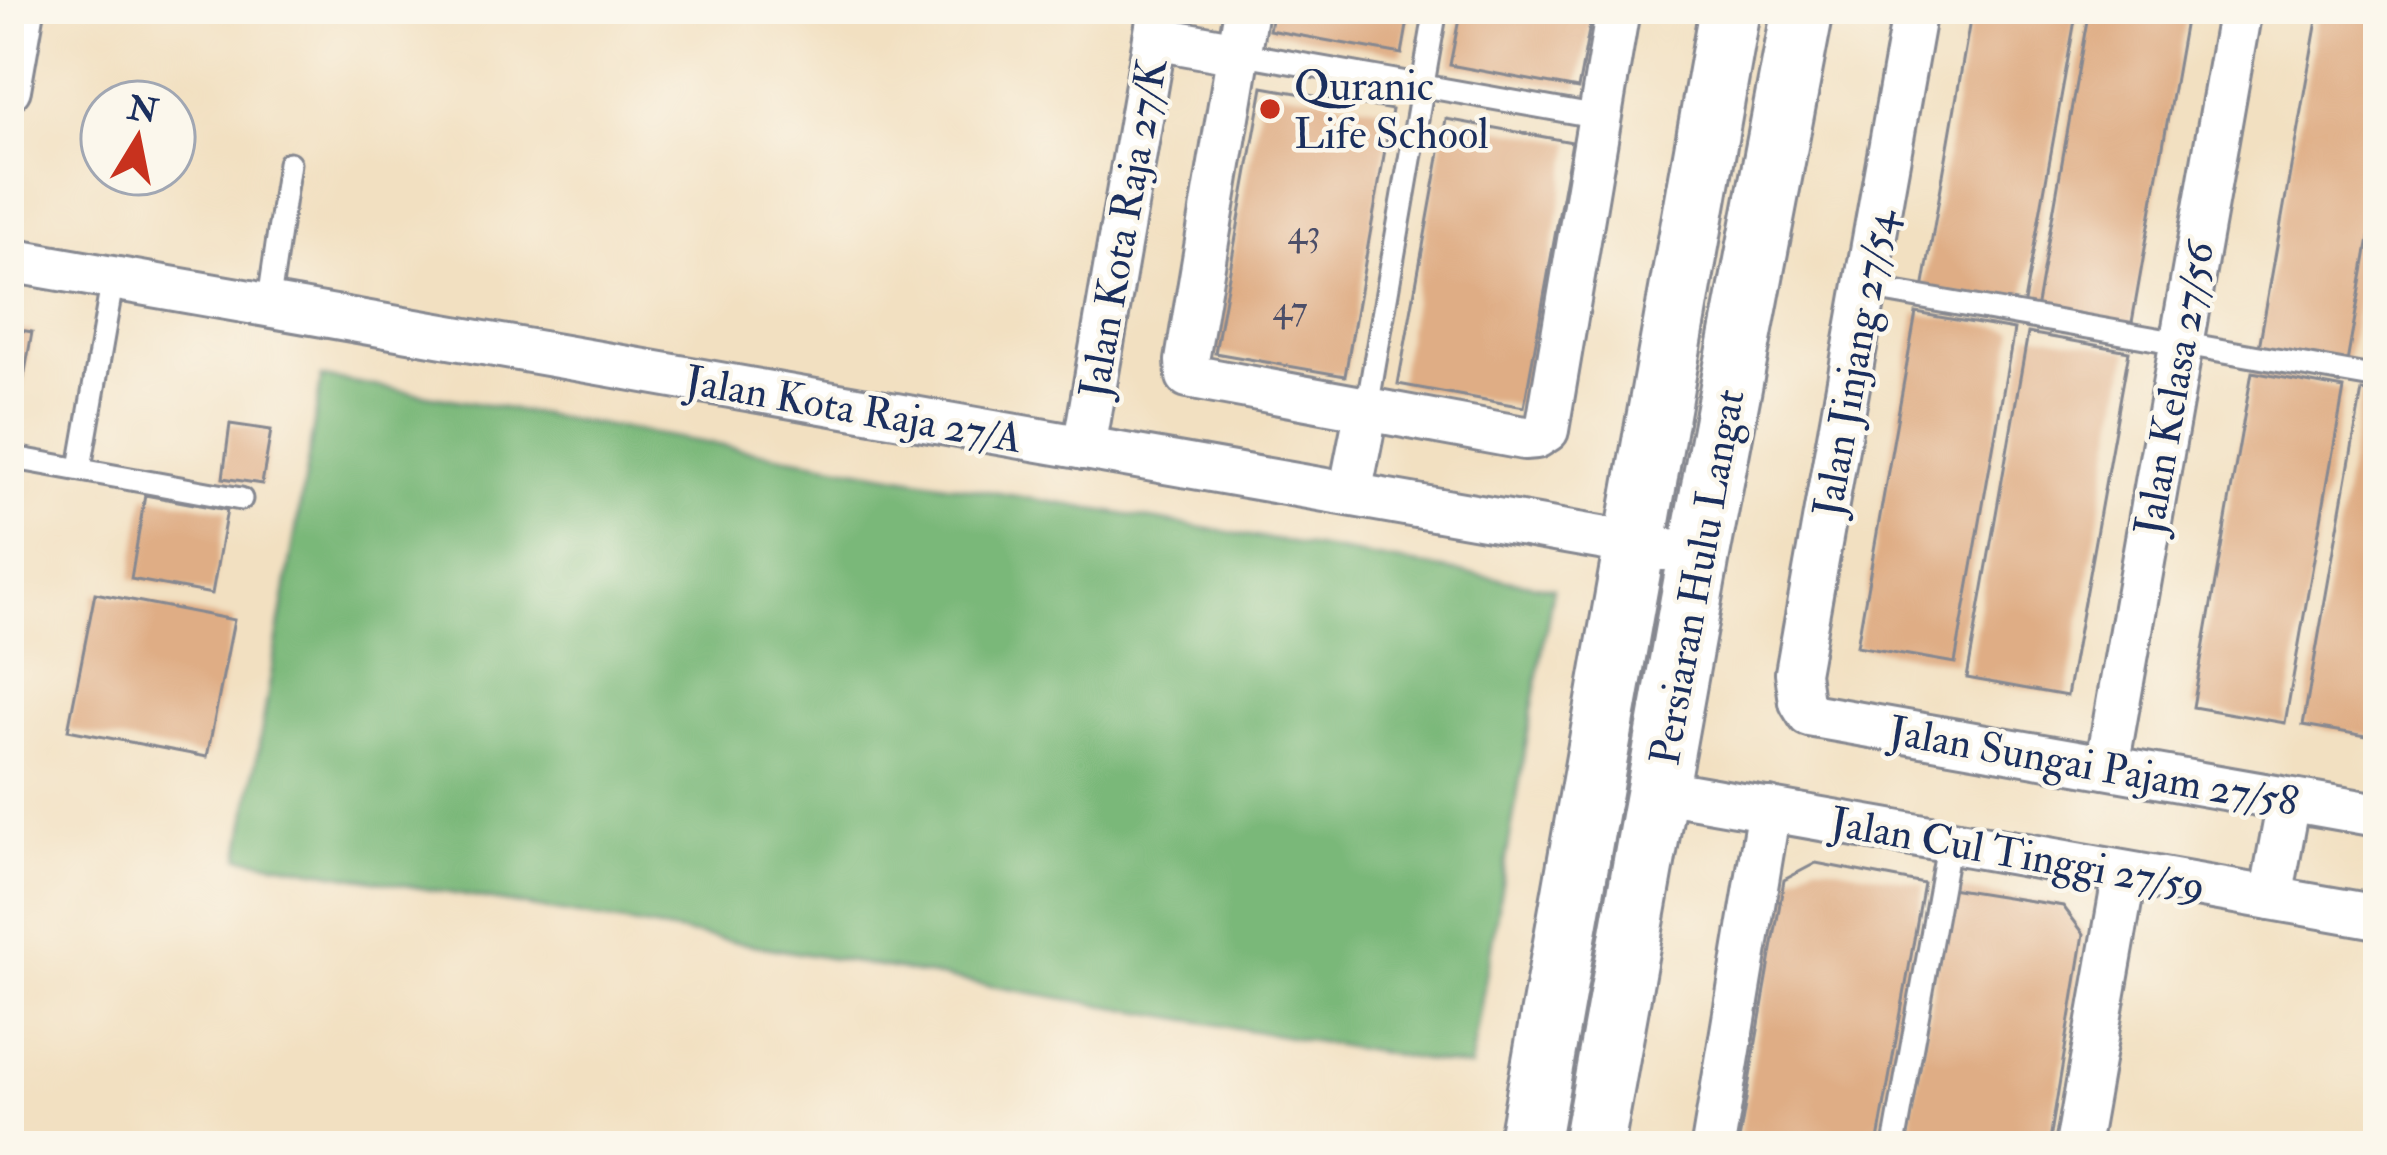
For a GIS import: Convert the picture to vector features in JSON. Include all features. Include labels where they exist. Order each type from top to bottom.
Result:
[{"type":"main road","name":"Persiaran Hulu Langat","points":[[1528,1146],[1730,9]]},
{"type":"main road","name":"Persiaran Hulu Langat","points":[[1593,1146],[1803,9]]},
{"type":"street","points":[[9,89],[23,9]]},
{"type":"street","points":[[1246,9],[1188,376],[1525,438],[1547,430],[1618,9]]},
{"type":"street","name":"Jalan Jinjang 27/54","points":[[1809,715],[1801,702],[1797,673],[1916,9]]},
{"type":"street","name":"Jalan Kelasa 27/56","points":[[2107,767],[2240,9]]},
{"type":"street","points":[[1158,24],[1238,53]]},
{"type":"street","name":"Jalan Kota Raja 27/K","points":[[1084,448],[1158,24]]},
{"type":"street","name":"Jalan Kota Raja 27/A","points":[[9,260],[1699,555]]},
{"type":"street","points":[[1349,494],[1367,408]]},
{"type":"street","name":"Jalan Sungai Pajam 27/58","points":[[1809,715],[2378,815]]},
{"type":"street","name":"Jalan Cul Tinggi 27/59","points":[[1658,790],[2378,917]]},
{"type":"street","points":[[2271,898],[2289,800]]},
{"type":"street","points":[[1713,1146],[1769,809]]},
{"type":"street","points":[[2077,1146],[2125,872]]},
{"type":"lane","points":[[1367,408],[1436,9]]},
{"type":"lane","points":[[1238,53],[1599,117]]},
{"type":"lane","points":[[268,307],[289,163]]},
{"type":"lane","points":[[80,468],[112,278]]},
{"type":"lane","points":[[1867,288],[2378,378]]},
{"type":"lane","points":[[9,458],[241,499]]},
{"type":"lane","points":[[1894,1146],[1949,842]]},
{"type":"green space","points":[[322,377],[1553,588],[1470,1068],[240,857]]},
{"type":"building","points":[[1273,9],[1410,9],[1402,54],[1269,30]]},
{"type":"building","points":[[1461,9],[1593,9],[1578,89],[1450,65]]},
{"type":"building","points":[[1972,9],[2077,9],[2023,308],[1923,290]]},
{"type":"building","points":[[2089,9],[2187,9],[2131,328],[2036,310]]},
{"type":"building","points":[[2319,9],[2378,9],[2378,188],[2346,368],[2258,353]]},
{"type":"building","points":[[1263,87],[1392,110],[1345,376],[1215,353]]},
{"type":"building","points":[[1446,119],[1572,142],[1524,407],[1398,384]]},
{"type":"building","points":[[1916,313],[2014,330],[1955,663],[1857,646]]},
{"type":"building","points":[[9,328],[32,332],[16,423],[9,422]]},
{"type":"building","points":[[2028,333],[2129,351],[2067,696],[1967,678]]},
{"type":"building","points":[[2252,372],[2344,389],[2285,723],[2193,707]]},
{"type":"building","points":[[2362,391],[2378,394],[2378,738],[2303,725]]},
{"type":"building","points":[[230,424],[271,430],[262,484],[223,478]]},
{"type":"building","points":[[145,495],[227,510],[212,594],[131,579]]},
{"type":"building","points":[[95,593],[234,620],[207,757],[68,730]]},
{"type":"building","points":[[1816,863],[1924,884],[1877,1146],[1738,1146],[1784,880]]},
{"type":"building","points":[[1950,888],[2063,906],[2084,934],[2049,1146],[1906,1146]]},
{"type":"place","name":"Quranic Life School","points":[[1270,109]]}]
